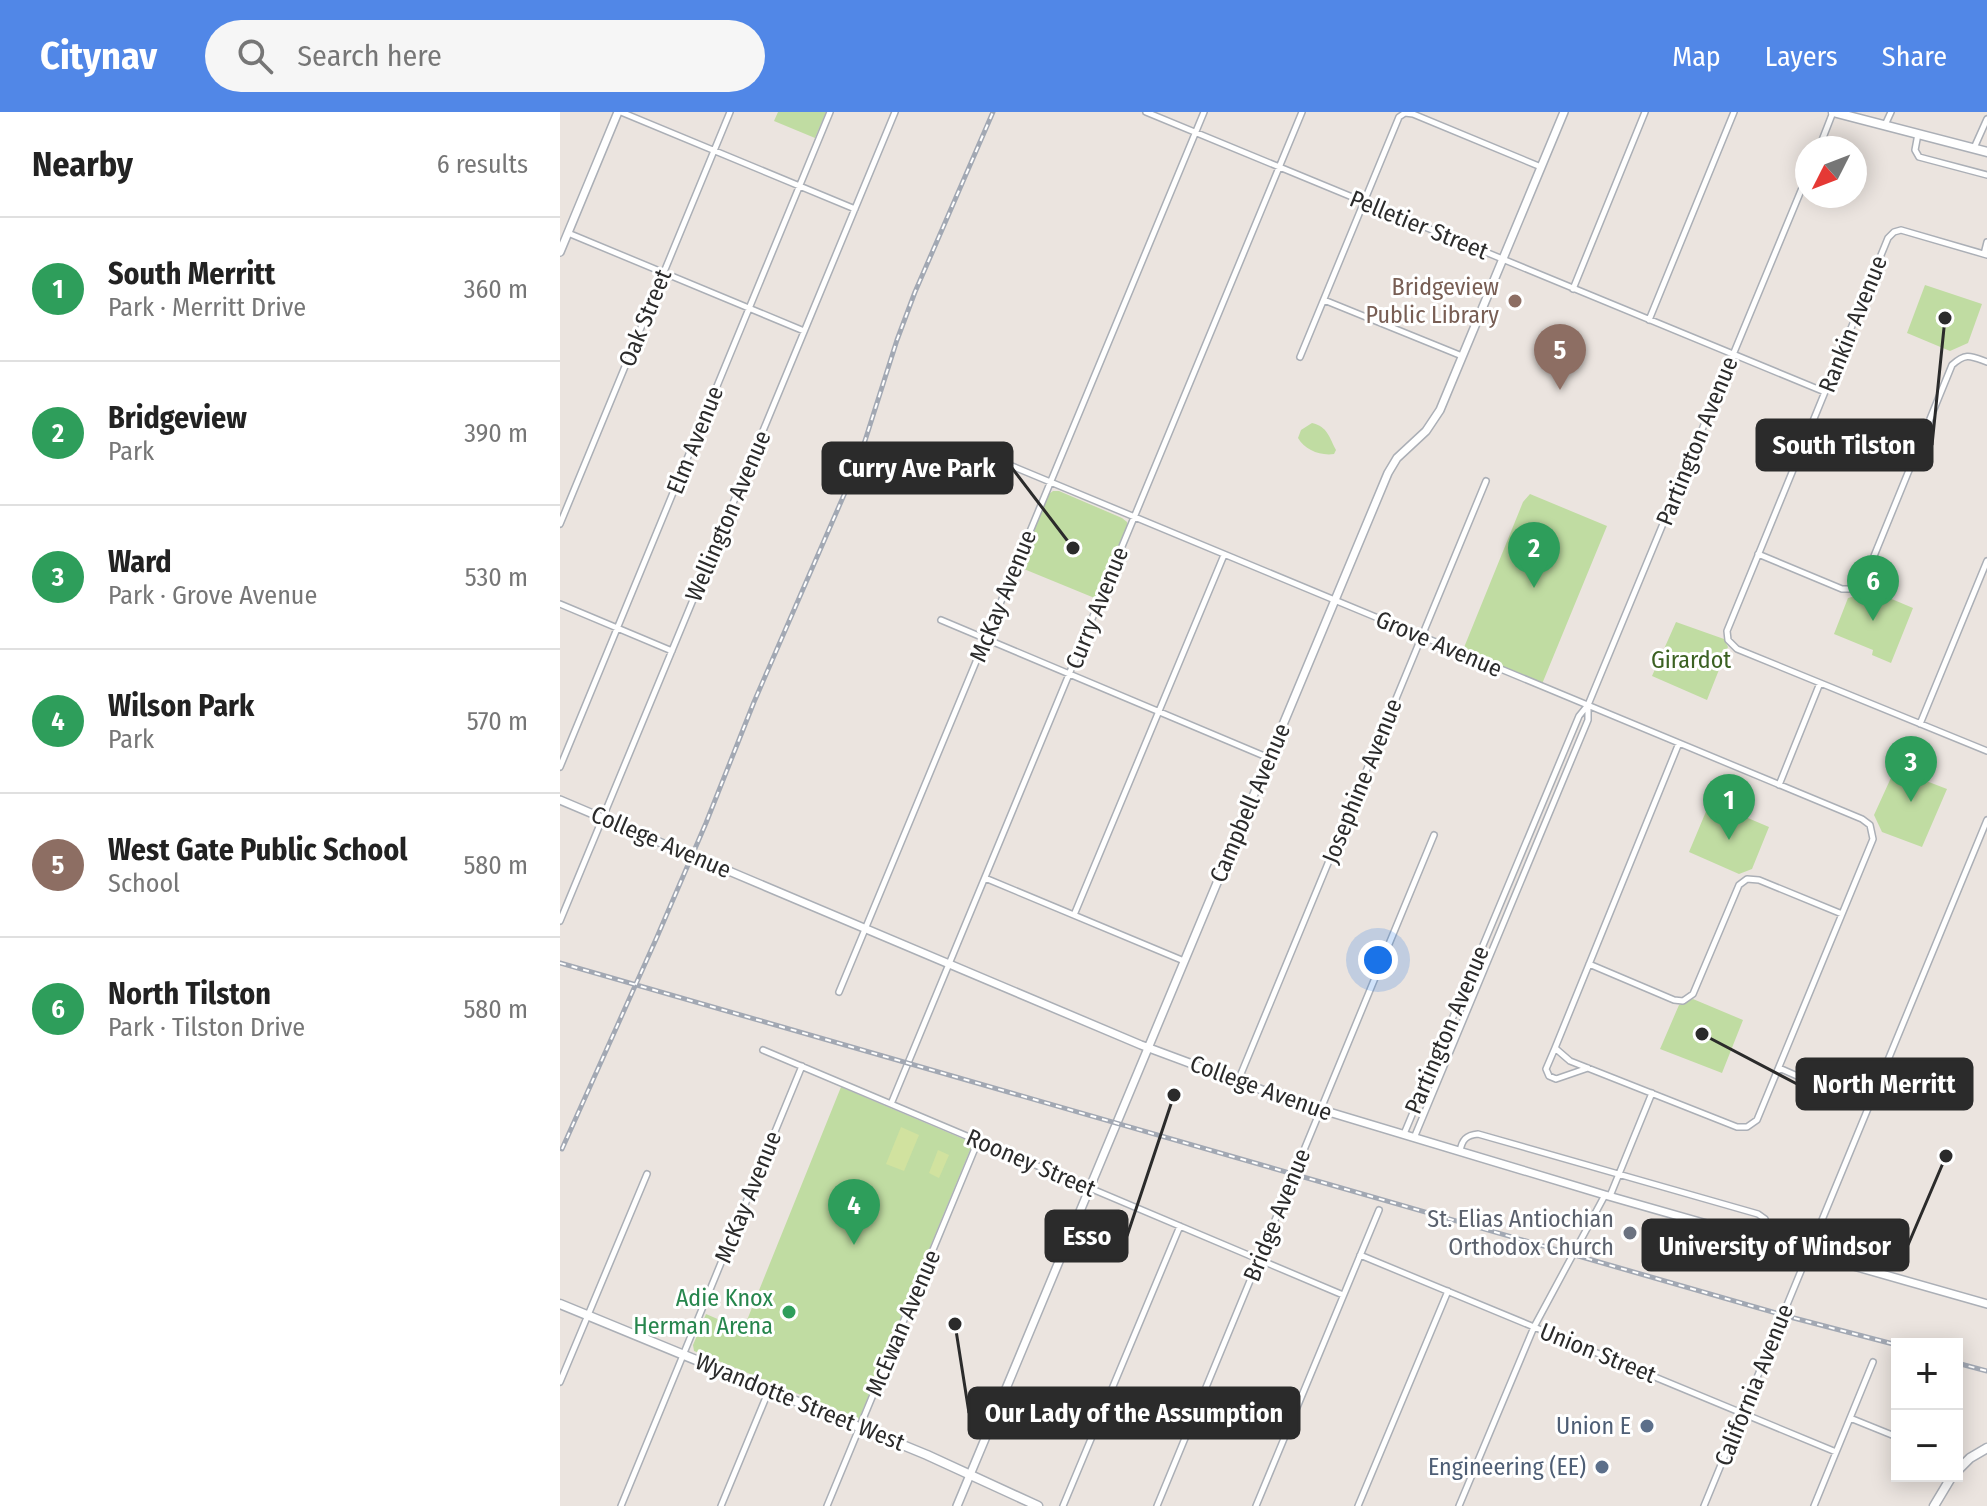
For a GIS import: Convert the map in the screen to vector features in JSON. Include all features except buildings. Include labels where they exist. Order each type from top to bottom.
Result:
[{"type":"main road","points":[[1833,112],[1987,152]]},
{"type":"main road","name":"Wyandotte Street West","points":[[560,1304],[860,1427],[1038,1506]]},
{"type":"main road","points":[[1963,1458],[1987,1448]]},
{"type":"main road","points":[[1963,1466],[1976,1454]]},
{"type":"main road","points":[[1934,1506],[1947,1482]]},
{"type":"street","points":[[560,252],[620,112],[855,209]]},
{"type":"street","name":"Oak Street","points":[[560,524],[730,112]]},
{"type":"street","name":"Elm Avenue","points":[[560,767],[830,112]]},
{"type":"street","name":"Wellington Avenue","points":[[560,921],[895,112]]},
{"type":"street","name":"Pelletier Street","points":[[1146,112],[1825,392]]},
{"type":"street","name":"McKay Avenue","points":[[839,992],[1204,112]]},
{"type":"street","name":"Curry Avenue","points":[[891,1104],[1302,112]]},
{"type":"street","name":"Campbell Avenue","points":[[957,1506],[1388,473],[1397,458],[1426,431],[1440,410],[1564,112]]},
{"type":"street","points":[[1573,289],[1645,112]]},
{"type":"street","points":[[1649,320],[1734,112]]},
{"type":"street","points":[[1824,136],[1833,112]]},
{"type":"street","points":[[1885,125],[1891,112]]},
{"type":"street","points":[[1300,357],[1399,117],[1405,113],[1413,114],[1541,167]]},
{"type":"street","points":[[1974,148],[1987,119]]},
{"type":"street","points":[[1918,134],[1915,150],[1919,157],[1987,175]]},
{"type":"street","name":"Partington Avenue","points":[[1403,1135],[1579,716],[1588,705],[1795,205]]},
{"type":"street","name":"Rankin Avenue","points":[[1820,683],[1737,649],[1728,640],[1728,624],[1888,238],[1894,232],[1910,231],[1986,255]]},
{"type":"street","points":[[568,233],[804,331]]},
{"type":"street","points":[[1986,255],[1987,242]]},
{"type":"street","points":[[1324,300],[1462,356]]},
{"type":"street","points":[[1758,554],[1842,589],[1854,589],[1863,583],[1952,365],[1960,357],[1972,356],[1987,362]]},
{"type":"street","name":"Grove Avenue","points":[[1007,464],[1862,819],[1870,825],[1873,839],[1842,914]]},
{"type":"street","name":"Josephine Avenue","points":[[1238,1081],[1486,481]]},
{"type":"street","points":[[1074,915],[1224,555]]},
{"type":"street","points":[[1920,724],[1987,561]]},
{"type":"street","points":[[560,604],[672,651]]},
{"type":"street","points":[[941,620],[1269,758]]},
{"type":"street","points":[[1779,785],[1820,683],[1987,751]]},
{"type":"street","name":"Partington Avenue","points":[[1414,1138],[1588,720],[1588,705]]},
{"type":"street","points":[[1588,1068],[1556,1079],[1549,1076],[1546,1069],[1679,743]]},
{"type":"street","name":"College Avenue","points":[[560,800],[1149,1047],[1320,1110],[1987,1304]]},
{"type":"street","name":"California Avenue","points":[[1704,1506],[1987,820]]},
{"type":"street","name":"Bridge Avenue","points":[[1157,1506],[1434,835]]},
{"type":"street","points":[[985,878],[1184,961]]},
{"type":"street","points":[[1555,1048],[1570,1061],[1737,1127],[1747,1127],[1757,1120],[1842,914],[1759,880],[1747,879],[1739,885],[1693,994],[1683,1001],[1589,964]]},
{"type":"street","name":"Rooney Street","points":[[763,1050],[1343,1295]]},
{"type":"street","name":"McKay Avenue","points":[[621,1506],[802,1066]]},
{"type":"street","points":[[1779,1068],[1868,1107]]},
{"type":"street","points":[[1459,1506],[1534,1327],[1619,1175],[1652,1093]]},
{"type":"street","points":[[1460,1151],[1465,1138],[1478,1134],[1758,1214],[1767,1225],[1762,1240]]},
{"type":"street","name":"McEwan Avenue","points":[[827,1506],[978,1141]]},
{"type":"street","points":[[560,1382],[647,1174]]},
{"type":"street","points":[[1256,1506],[1379,1210]]},
{"type":"street","points":[[1063,1506],[1180,1226]]},
{"type":"street","name":"Union Street","points":[[1360,1255],[1836,1452]]},
{"type":"street","points":[[1358,1506],[1448,1291]]},
{"type":"street","points":[[1814,1506],[1873,1362]]},
{"type":"street","points":[[721,1506],[769,1390]]},
{"type":"street","points":[[1850,1418],[1891,1435]]},
{"type":"green space","points":[[778,112],[826,112],[815,138],[774,121]]},
{"type":"green space","points":[[1925,285],[1982,304],[1968,343],[1950,351],[1907,333]]},
{"type":"green space","points":[[1312,423],[1327,433],[1336,450],[1334,454],[1313,451],[1298,438],[1301,430]]},
{"type":"green space","points":[[1053,491],[1127,522],[1097,599],[1019,567],[1049,494]]},
{"type":"green space","points":[[1530,494],[1607,526],[1542,684],[1463,650],[1523,502]]},
{"type":"green space","points":[[1868,589],[1913,608],[1891,663],[1872,655],[1873,650],[1834,634],[1848,598]]},
{"type":"green space","name":"Girardot","points":[[1676,622],[1724,639],[1728,647],[1707,700],[1652,676]]},
{"type":"green space","points":[[1895,769],[1947,789],[1922,847],[1882,832],[1874,815]]},
{"type":"green space","points":[[1710,802],[1769,827],[1752,869],[1739,874],[1689,852]]},
{"type":"green space","points":[[1693,999],[1743,1020],[1722,1073],[1660,1049],[1679,1005]]},
{"type":"green space","points":[[841,1087],[973,1143],[859,1419],[694,1351],[693,1345],[706,1314],[743,1330]]},
{"type":"green space","points":[[901,1127],[919,1135],[904,1171],[886,1164]]},
{"type":"green space","points":[[938,1150],[949,1155],[939,1178],[929,1173]]},
{"type":"railway","points":[[562,1149],[657,937],[847,488],[915,292],[993,112]]},
{"type":"railway","points":[[560,963],[1891,1343]]},
{"type":"railway","points":[[1963,1365],[1987,1371]]},
{"type":"place","name":"Bridgeview Public Library","points":[[1515,301]]},
{"type":"place","name":"South Tilston","points":[[1945,318]]},
{"type":"place","name":"West Gate Public School","points":[[1560,390]]},
{"type":"place","name":"Curry Ave Park","points":[[1073,548]]},
{"type":"place","name":"Bridgeview","points":[[1534,588]]},
{"type":"place","name":"North Tilston","points":[[1873,621]]},
{"type":"place","name":"Ward","points":[[1911,802]]},
{"type":"place","name":"South Merritt","points":[[1729,840]]},
{"type":"place","name":"North Merritt","points":[[1702,1034]]},
{"type":"place","name":"Esso","points":[[1174,1095]]},
{"type":"place","name":"University of Windsor","points":[[1946,1156]]},
{"type":"place","name":"St. Elias Antiochian Orthodox Church","points":[[1630,1233]]},
{"type":"place","name":"Wilson Park","points":[[854,1245]]},
{"type":"place","name":"Adie Knox Herman Arena","points":[[789,1312]]},
{"type":"place","name":"Our Lady of the Assumption","points":[[955,1324]]},
{"type":"place","name":"Union E","points":[[1647,1426]]},
{"type":"place","name":"Engineering (EE)","points":[[1602,1467]]}]
